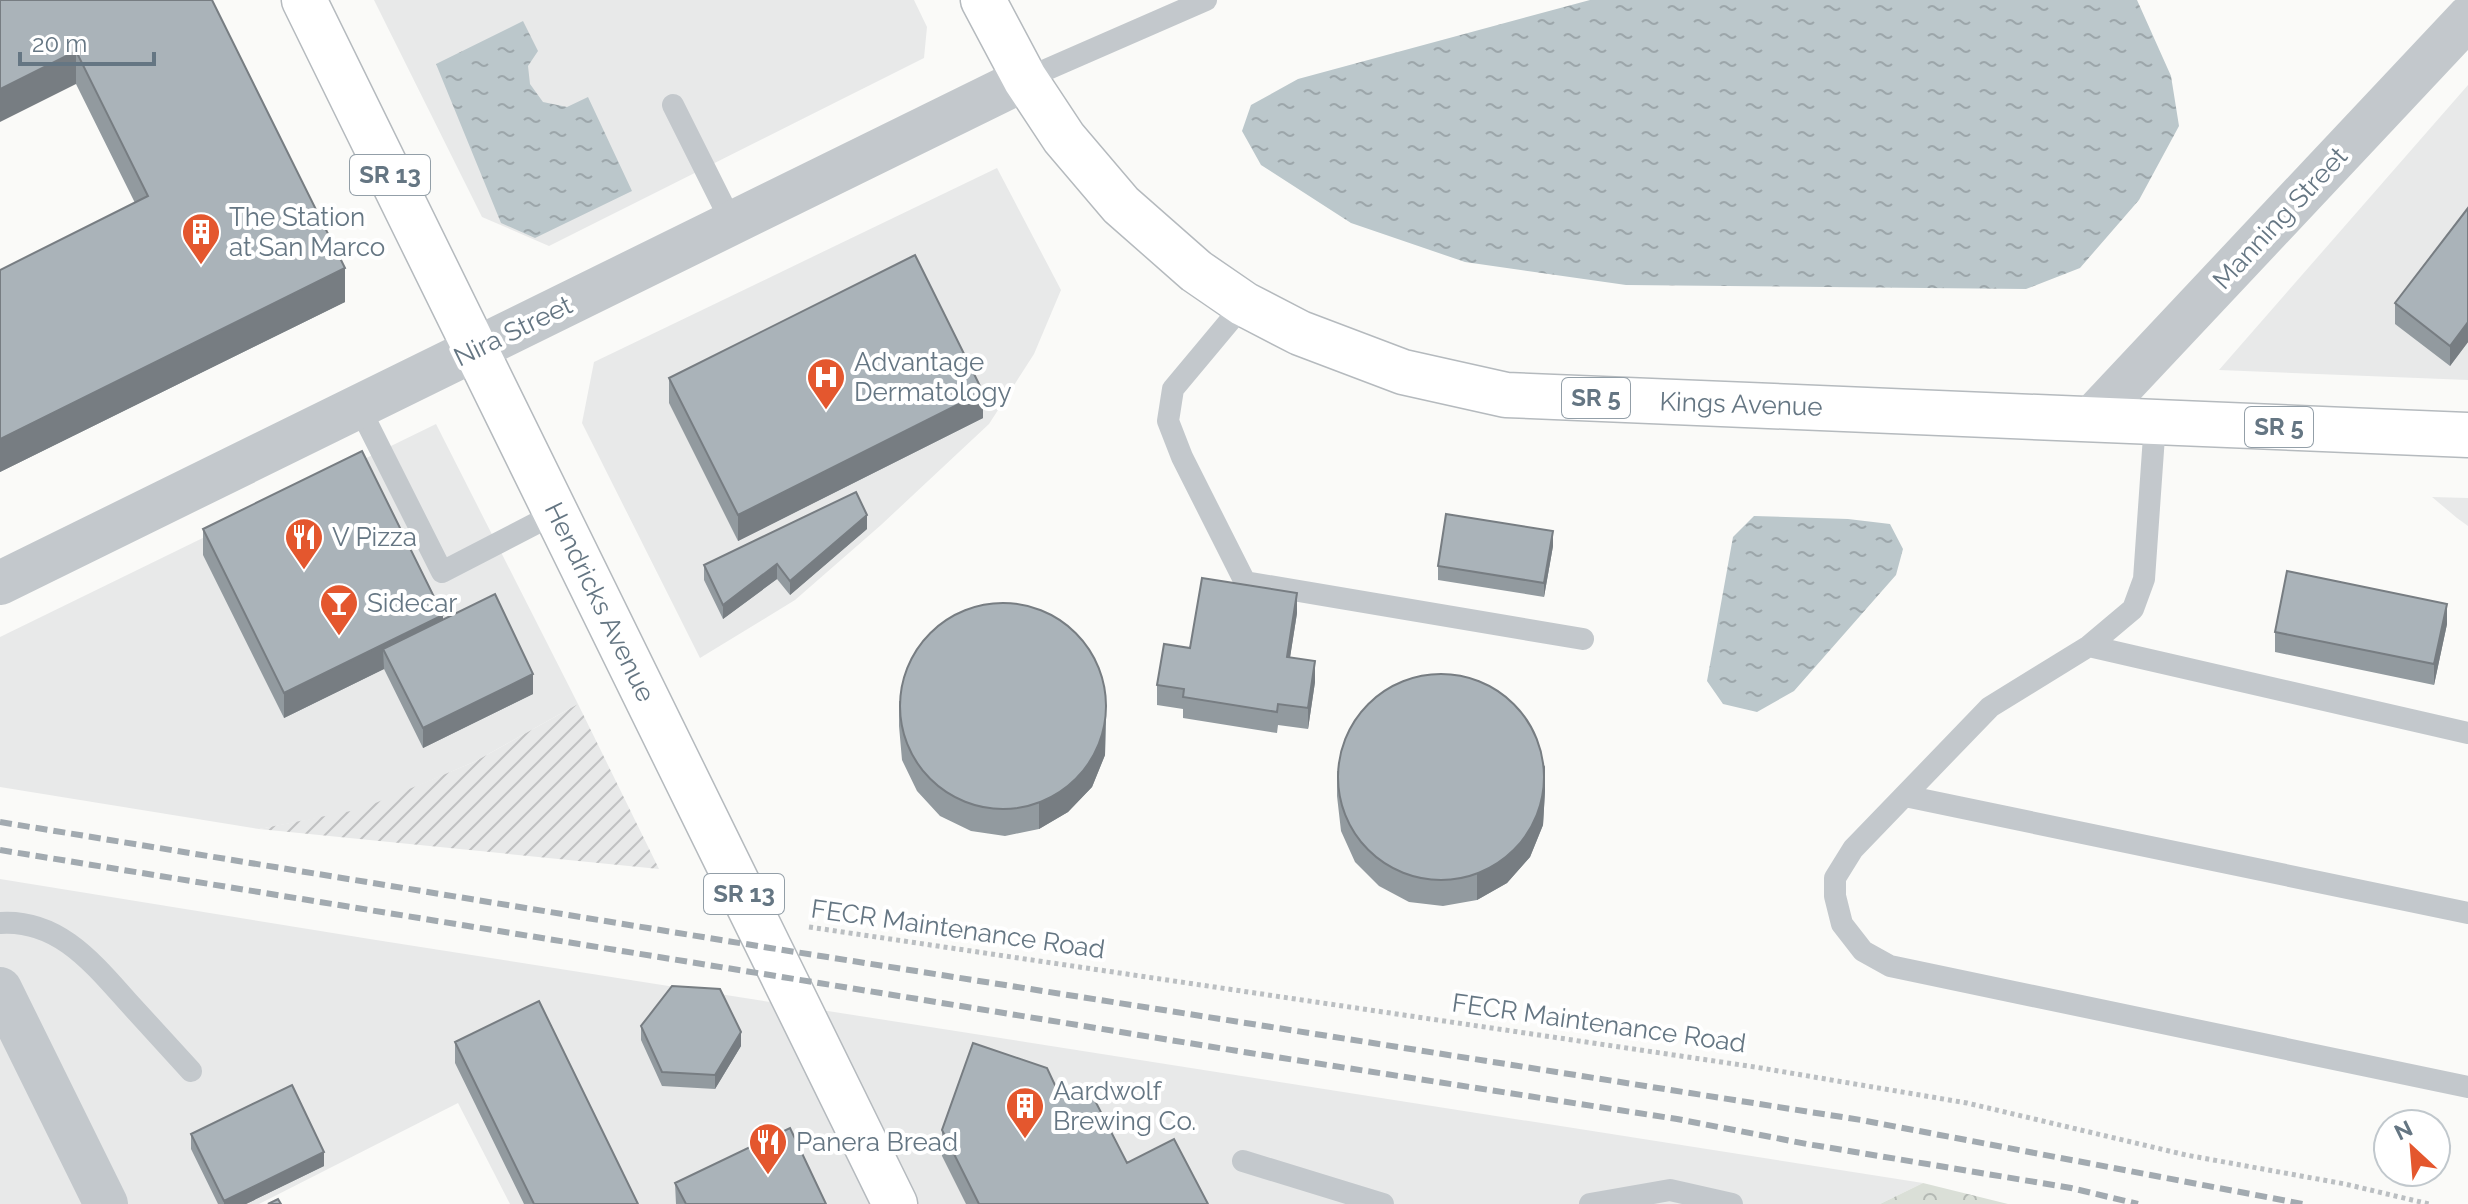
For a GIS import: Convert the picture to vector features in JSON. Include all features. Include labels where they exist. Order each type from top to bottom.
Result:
[{"type":"main road","name":"Hendricks Avenue","points":[[304,0],[895,1204]]},
{"type":"main road","name":"Kings Avenue","points":[[983,0],[1025,79],[1064,138],[1121,205],[1196,271],[1244,304],[1300,333],[1403,372],[1506,395],[2468,435]]},
{"type":"street","name":"Manning Street","points":[[2091,419],[2468,18]]},
{"type":"street","name":"Nira Street","points":[[0,583],[1025,79]]},
{"type":"street","points":[[0,989],[106,1204]]},
{"type":"lane","points":[[1025,79],[1206,0]]},
{"type":"lane","points":[[673,105],[732,223]]},
{"type":"lane","points":[[1244,304],[1173,389],[1168,421],[1182,457],[1245,582],[1583,639]]},
{"type":"lane","points":[[359,407],[442,572],[556,513]]},
{"type":"lane","points":[[2155,422],[2144,579],[2133,609],[2089,646],[1990,707],[1853,849],[1835,878],[1835,896],[1842,924],[1863,951],[1890,966],[2468,1087]]},
{"type":"lane","points":[[2089,646],[2468,733]]},
{"type":"lane","points":[[1905,796],[2468,913]]},
{"type":"lane","points":[[0,923],[40,927],[68,941],[97,968],[191,1071]]},
{"type":"lane","points":[[1243,1161],[1383,1204]]},
{"type":"lane","points":[[1590,1204],[1670,1190],[1732,1204]]},
{"type":"path","name":"FECR Maintenance Road","points":[[757,921],[1693,1057],[1922,1095],[2186,1155],[2345,1184],[2429,1204]]},
{"type":"shaded area","points":[[374,0],[914,0],[927,27],[924,58],[549,246],[482,217]]},
{"type":"shaded area","points":[[2468,85],[2468,380],[2219,370]]},
{"type":"shaded area","points":[[997,168],[1061,290],[1034,354],[989,424],[881,525],[795,600],[700,658],[582,423],[594,362]]},
{"type":"shaded area","points":[[436,424],[578,704],[474,762],[361,810],[259,829],[0,787],[0,637]]},
{"type":"shaded area","points":[[2432,497],[2468,498],[2468,526],[2457,518]]},
{"type":"shaded area","points":[[578,704],[659,869],[259,829],[361,809],[474,762]]},
{"type":"shaded area","points":[[0,879],[1923,1183],[1880,1204],[510,1204],[458,1103],[259,1204],[0,1204]]},
{"type":"green space","points":[[1923,1183],[2008,1204],[1880,1204]]},
{"type":"water","points":[[1590,0],[2137,0],[2171,76],[2179,126],[2139,200],[2080,268],[2026,289],[1626,285],[1465,262],[1351,223],[1261,165],[1242,131],[1251,105],[1298,79]]},
{"type":"water","points":[[523,21],[538,51],[528,66],[530,84],[543,102],[567,107],[588,97],[632,191],[535,238],[501,223],[436,64]]},
{"type":"water","points":[[1754,516],[1848,519],[1890,524],[1903,549],[1896,575],[1794,691],[1757,712],[1723,704],[1707,681],[1733,537]]},
{"type":"building","name":"The Station at San Marco","points":[[0,0],[212,0],[345,268],[0,439],[0,270],[148,196],[76,51],[0,89]]},
{"type":"building","points":[[2468,208],[2468,322],[2450,346],[2395,303]]},
{"type":"building","name":"Advantage Dermatology","points":[[915,255],[983,392],[738,515],[669,378]]},
{"type":"building","points":[[362,451],[443,615],[284,693],[203,529]]},
{"type":"building","points":[[856,492],[867,515],[790,581],[777,564],[723,605],[704,565]]},
{"type":"building","points":[[1446,514],[1553,531],[1544,583],[1438,566]]},
{"type":"building","points":[[2287,571],[2447,604],[2434,664],[2275,632]]},
{"type":"building","points":[[1202,578],[1297,593],[1287,657],[1315,661],[1308,708],[1278,704],[1277,712],[1183,697],[1184,689],[1157,685],[1164,644],[1190,648]]},
{"type":"building","points":[[495,594],[533,674],[423,728],[383,649]]},
{"type":"building","points":[[1003,603],[1042,611],[1076,633],[1098,667],[1106,706],[1098,745],[1076,779],[1042,801],[1003,809],[964,801],[930,779],[908,745],[900,706],[908,667],[930,633],[964,611]]},
{"type":"building","points":[[1441,674],[1480,682],[1514,704],[1536,738],[1544,777],[1536,816],[1514,850],[1480,872],[1441,880],[1402,872],[1368,850],[1346,816],[1338,777],[1346,738],[1368,704],[1402,682]]},
{"type":"building","points":[[672,986],[720,989],[741,1032],[715,1075],[662,1072],[641,1026]]},
{"type":"building","points":[[539,1001],[638,1204],[534,1204],[455,1042]]},
{"type":"building","name":"Aardwolf Brewing Co.","points":[[973,1043],[1047,1068],[1061,1098],[1087,1085],[1127,1163],[1174,1139],[1208,1204],[979,1204],[942,1130]]},
{"type":"building","points":[[292,1085],[324,1152],[224,1201],[191,1134]]},
{"type":"building","points":[[790,1128],[826,1204],[686,1204],[675,1183]]},
{"type":"railway","points":[[0,822],[770,948],[1861,1120],[2303,1204]]},
{"type":"railway","points":[[0,850],[1250,1053],[1677,1119],[2071,1188],[2138,1204]]},
{"type":"place","name":"The Station at San Marco","points":[[201,266]]},
{"type":"place","name":"Advantage Dermatology","points":[[826,411]]},
{"type":"place","name":"V Pizza","points":[[304,571]]},
{"type":"place","name":"Sidecar","points":[[339,637]]},
{"type":"place","name":"Aardwolf Brewing Co.","points":[[1025,1140]]},
{"type":"place","name":"Panera Bread","points":[[768,1176]]}]
